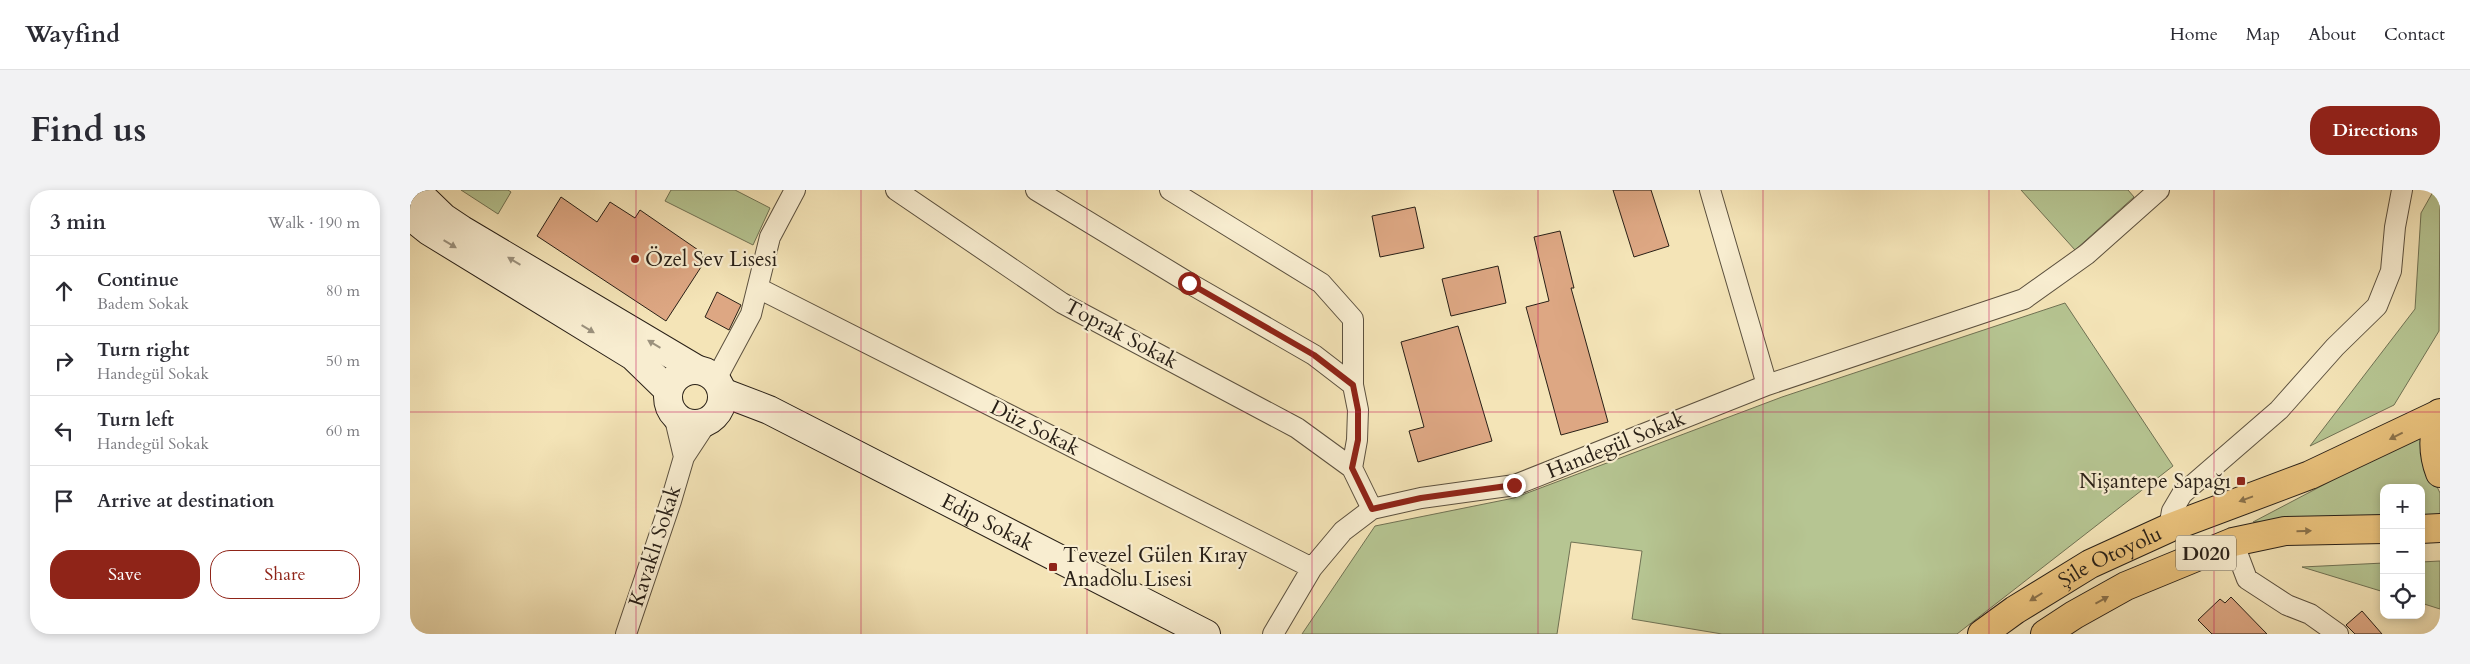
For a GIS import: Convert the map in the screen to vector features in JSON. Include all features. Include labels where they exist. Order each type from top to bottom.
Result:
[{"type":"highway","name":"Şile Otoyolu","points":[[1982,634],[2015,610],[2090,564],[2169,528],[2310,475],[2384,442],[2440,414]]},
{"type":"highway","points":[[2440,414],[2433,438],[2435,460],[2440,473]]},
{"type":"highway","points":[[2425,529],[2440,528]]},
{"type":"highway","name":"Şile Otoyolu","points":[[2045,634],[2074,615],[2126,586],[2233,542],[2285,531],[2380,530]]},
{"type":"main road","points":[[414,190],[444,218],[712,394]]},
{"type":"main road","points":[[410,216],[428,231],[632,356],[689,424],[712,394]]},
{"type":"main road","points":[[671,402],[678,375],[712,394]]},
{"type":"main road","name":"Edip Sokak","points":[[712,394],[769,410],[1206,634]]},
{"type":"street","points":[[684,457],[751,314],[770,237],[795,190]]},
{"type":"street","name":"Toprak Sokak","points":[[896,190],[1062,303],[1297,428],[1352,468]]},
{"type":"street","points":[[1036,190],[1189,283],[1314,355],[1353,385]]},
{"type":"street","points":[[1170,190],[1321,283],[1353,319],[1353,385],[1358,410],[1358,440],[1352,468],[1372,509]]},
{"type":"street","points":[[1710,190],[1767,386]]},
{"type":"street","name":"Handegül Sokak","points":[[1273,634],[1312,568],[1343,531],[1372,509],[1421,498],[1514,485],[1767,386],[2024,299],[2087,254],[2159,190]]},
{"type":"street","points":[[2169,528],[2172,511],[2182,494],[2279,410],[2376,306],[2391,271],[2395,228],[2402,190]]},
{"type":"street","name":"Düz Sokak","points":[[758,288],[1312,568]]},
{"type":"street","points":[[671,402],[684,457]]},
{"type":"street","name":"Kavaklı Sokak","points":[[626,634],[684,457]]},
{"type":"street","points":[[2233,542],[2247,579],[2287,605],[2310,614],[2338,634]]},
{"type":"green space","points":[[461,190],[508,190],[511,192],[498,214]]},
{"type":"green space","points":[[671,190],[735,190],[770,208],[753,245],[665,201]]},
{"type":"green space","points":[[2021,190],[2128,190],[2134,197],[2075,250]]},
{"type":"green space","points":[[2434,190],[2440,190],[2439,331],[2394,405],[2310,446],[2415,309],[2421,213]]},
{"type":"green space","points":[[2065,303],[2173,466],[1957,634],[1722,634],[1632,619],[1642,551],[1571,542],[1557,634],[1302,634],[1375,526],[1514,498],[1782,397]]},
{"type":"green space","points":[[2430,425],[2428,468],[2440,493],[2440,517],[2425,517],[2425,484],[2380,484],[2380,518],[2253,522],[2350,471]]},
{"type":"green space","points":[[2440,561],[2440,609],[2425,604],[2425,562]]},
{"type":"green space","points":[[2380,563],[2380,591],[2302,567]]},
{"type":"building","points":[[1613,190],[1651,190],[1669,246],[1634,257]]},
{"type":"building","points":[[561,197],[597,222],[610,202],[635,218],[640,210],[704,254],[700,262],[703,264],[666,321],[537,236]]},
{"type":"building","points":[[1415,207],[1424,248],[1380,257],[1372,216]]},
{"type":"building","points":[[1560,231],[1574,288],[1571,288],[1608,422],[1561,435],[1526,307],[1549,301],[1534,237]]},
{"type":"building","points":[[1498,266],[1506,303],[1451,316],[1442,279]]},
{"type":"building","points":[[717,292],[741,305],[729,330],[705,317]]},
{"type":"building","points":[[1458,326],[1492,441],[1418,462],[1409,431],[1424,427],[1401,342]]},
{"type":"building","points":[[2231,597],[2267,634],[2212,634],[2198,620],[2220,599],[2225,603]]},
{"type":"building","points":[[2362,611],[2382,634],[2355,634],[2346,625]]},
{"type":"place","name":"Özel Sev Lisesi","points":[[635,259]]},
{"type":"place","name":"Nişantepe Sapağı","points":[[2241,481]]},
{"type":"place","name":"Tevezel Gülen Kıray Anadolu Lisesi","points":[[1053,567]]},
{"type":"route","points":[[1189,283],[1314,355],[1353,385],[1358,410],[1358,440],[1352,468],[1372,509],[1421,498],[1514,485]]}]
